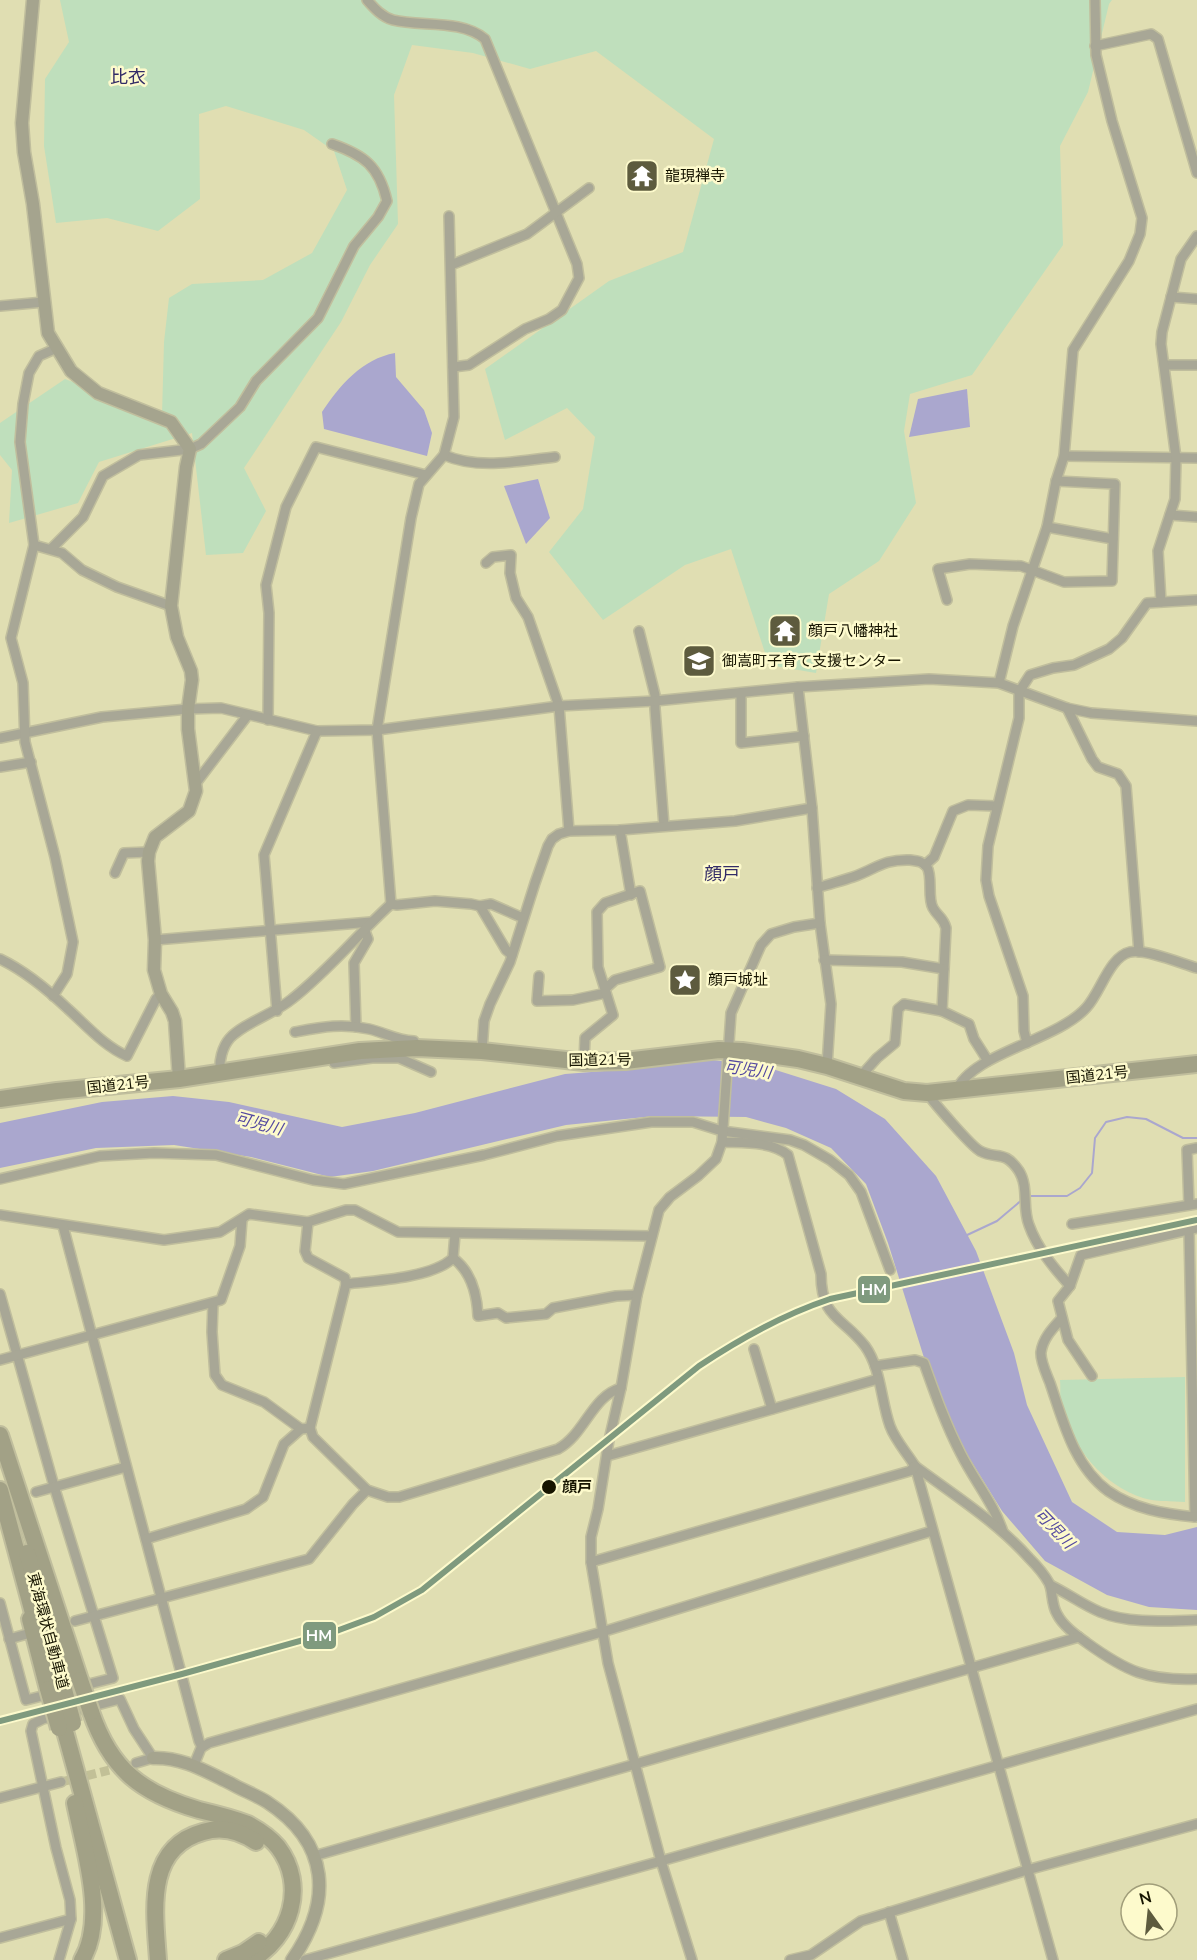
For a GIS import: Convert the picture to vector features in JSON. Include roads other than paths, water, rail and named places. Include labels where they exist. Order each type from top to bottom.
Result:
[{"type":"highway","name":"国道21号","points":[[0,1099],[179,1079],[360,1051],[398,1053],[417,1048],[482,1051],[584,1062],[772,1054],[827,1066],[904,1091],[927,1093],[1197,1064]]},
{"type":"highway","points":[[0,1435],[80,1680],[107,1751],[122,1770],[139,1784],[160,1796],[248,1824],[279,1848],[292,1882],[292,1905],[283,1930],[275,1942],[251,1960]]},
{"type":"highway","name":"東海環状自動車道","points":[[0,1442],[23,1544],[40,1597],[55,1687]]},
{"type":"highway","name":"東海環状自動車道","points":[[0,1490],[128,1960]]},
{"type":"highway","points":[[65,1725],[75,1801],[92,1894],[94,1927],[82,1960]]},
{"type":"highway","name":"東海環状自動車道","points":[[65,1725],[96,1822],[134,1960]]},
{"type":"highway","points":[[158,1960],[155,1898],[161,1870],[174,1849],[184,1841],[205,1831],[217,1829],[240,1833],[260,1844],[276,1865],[282,1893],[281,1907],[268,1934],[257,1945],[226,1960]]},
{"type":"street","points":[[33,0],[22,123],[48,333],[71,371],[98,393],[171,423],[190,449],[186,467],[171,606],[177,637],[191,670],[188,709],[189,746],[196,792],[189,812],[155,837],[149,852],[149,880],[155,940],[154,970],[161,994],[175,1021],[179,1079]]},
{"type":"street","points":[[367,0],[379,12],[393,20],[454,26],[481,35],[486,39],[578,264],[579,278],[566,305],[556,315],[525,329],[478,360],[462,367],[453,367]]},
{"type":"street","points":[[999,683],[1013,626],[1047,527],[1056,481],[1064,456],[1073,350],[1129,261],[1140,234],[1142,218],[1112,121],[1096,55],[1095,0]]},
{"type":"street","points":[[1095,46],[1151,34],[1158,39],[1197,173]]},
{"type":"street","points":[[51,549],[83,517],[103,476],[139,455],[190,449],[201,444],[240,407],[263,373],[318,318],[354,246],[378,217],[387,201],[380,177],[365,159],[353,151],[332,144]]},
{"type":"street","points":[[451,265],[526,234],[590,188]]},
{"type":"street","points":[[391,904],[377,730],[411,518],[419,484],[444,454],[454,417],[450,216]]},
{"type":"street","points":[[1161,602],[1158,551],[1175,499],[1176,458],[1161,344],[1162,332],[1181,259],[1197,236]]},
{"type":"street","points":[[1171,297],[1197,299]]},
{"type":"street","points":[[0,306],[44,302]]},
{"type":"street","points":[[53,996],[67,974],[73,942],[24,732],[23,683],[11,638],[34,545],[20,442],[24,404],[29,373],[39,356],[57,348]]},
{"type":"street","points":[[1164,365],[1197,365]]},
{"type":"street","points":[[268,720],[269,612],[266,585],[286,507],[316,447],[426,475]]},
{"type":"street","points":[[444,454],[460,462],[492,464],[555,458]]},
{"type":"street","points":[[1064,456],[1197,458]]},
{"type":"street","points":[[946,600],[938,569],[970,564],[1021,566],[1064,582],[1112,581],[1115,484],[1056,481]]},
{"type":"street","points":[[1170,515],[1197,517]]},
{"type":"street","points":[[1047,527],[1113,539]]},
{"type":"street","points":[[34,545],[68,556],[82,570],[100,579],[171,606]]},
{"type":"street","points":[[486,563],[493,557],[512,555],[510,573],[516,598],[528,617],[559,706],[569,831]]},
{"type":"street","points":[[1027,1043],[1024,1031],[1023,996],[989,896],[986,880],[988,846],[996,806],[1019,718],[1019,692],[1030,675],[1074,665],[1109,649],[1122,638],[1147,603],[1197,600]]},
{"type":"street","points":[[639,631],[655,695],[664,826]]},
{"type":"street","points":[[0,738],[102,717],[188,709],[221,708],[317,731],[377,730],[559,706],[655,701],[798,687],[929,680],[999,683],[1067,708],[1091,713],[1197,722]]},
{"type":"street","points":[[798,687],[812,808],[820,923],[831,1004],[827,1066]]},
{"type":"street","points":[[741,693],[741,743],[804,736]]},
{"type":"street","points":[[1067,708],[1098,767],[1118,774],[1126,786],[1139,952]]},
{"type":"street","points":[[196,783],[247,716]]},
{"type":"street","points":[[277,1011],[264,855],[317,731]]},
{"type":"street","points":[[0,767],[31,762]]},
{"type":"street","points":[[925,865],[934,857],[953,811],[968,805],[996,806]]},
{"type":"street","points":[[482,1051],[484,1022],[512,955],[552,839],[569,831],[620,830],[735,821],[812,808]]},
{"type":"street","points":[[620,830],[631,895]]},
{"type":"street","points":[[115,873],[124,853],[149,852]]},
{"type":"street","points":[[817,888],[856,876],[879,864],[895,860],[919,861],[925,865],[929,871],[928,886],[933,908],[943,918],[946,928],[942,1011]]},
{"type":"street","points":[[539,976],[537,1001],[573,1000],[605,991],[615,980],[660,967],[640,891],[605,903],[597,912],[598,967],[605,991],[613,1015],[585,1038],[584,1062]]},
{"type":"street","points":[[391,904],[444,902],[471,903],[480,906],[491,904],[523,918]]},
{"type":"street","points":[[220,1073],[219,1064],[224,1048],[232,1036],[277,1011],[294,998],[391,904]]},
{"type":"street","points":[[480,906],[506,950],[512,955]]},
{"type":"street","points":[[155,940],[371,922]]},
{"type":"street","points":[[692,1960],[662,1862],[608,1663],[591,1562],[591,1537],[637,1295],[659,1210],[670,1197],[698,1176],[716,1158],[722,1142],[731,1013],[761,945],[771,934],[820,923]]},
{"type":"street","points":[[356,1027],[354,963],[368,939],[365,931]]},
{"type":"street","points":[[956,1091],[960,1082],[988,1061],[1074,1020],[1087,1008],[1099,991],[1113,962],[1129,952],[1139,952],[1197,968]]},
{"type":"street","points":[[0,959],[16,967],[53,996],[114,1051],[127,1056],[156,999],[161,994]]},
{"type":"street","points":[[824,960],[902,962],[944,969]]},
{"type":"street","points":[[864,1079],[877,1058],[895,1043],[898,1009],[904,1004],[942,1011],[969,1024],[974,1039],[988,1061]]},
{"type":"street","points":[[295,1032],[338,1025],[356,1027],[401,1040],[416,1041],[417,1048]]},
{"type":"street","points":[[334,1064],[398,1053],[431,1072]]},
{"type":"street","points":[[927,1093],[980,1151],[1005,1156],[1018,1169],[1024,1180],[1024,1203],[1029,1225],[1046,1257],[1070,1286]]},
{"type":"street","points":[[0,1179],[100,1156],[154,1153],[216,1155],[313,1180],[344,1184],[600,1128],[651,1122],[681,1122],[706,1125],[722,1131],[790,1140],[815,1151],[849,1175],[861,1192],[890,1270]]},
{"type":"street","points":[[722,1142],[768,1146],[788,1155],[821,1274],[821,1289],[828,1310],[866,1347],[875,1366],[891,1428],[915,1466],[1053,1960]]},
{"type":"street","points":[[1072,1224],[1193,1204],[1187,1150],[1197,1148]]},
{"type":"street","points":[[0,1215],[164,1240],[220,1232],[249,1214],[308,1222],[346,1210],[355,1210],[399,1232],[652,1236]]},
{"type":"street","points":[[0,1360],[221,1300],[240,1246],[242,1219]]},
{"type":"street","points":[[146,1539],[246,1509],[263,1497],[284,1444],[306,1429],[346,1284],[345,1278],[308,1258],[305,1251],[308,1222]]},
{"type":"street","points":[[63,1226],[202,1747]]},
{"type":"street","points":[[1062,1318],[1047,1335],[1041,1354],[1066,1430],[1087,1470],[1108,1490],[1133,1505],[1162,1513],[1196,1516],[1193,1229],[1081,1255],[1070,1286],[1059,1301],[1068,1340],[1092,1376]]},
{"type":"street","points":[[346,1284],[407,1277],[448,1264],[453,1258],[455,1234]]},
{"type":"street","points":[[453,1258],[460,1263],[470,1277],[477,1300],[478,1316],[498,1313],[506,1318],[546,1314],[554,1308],[616,1296],[637,1295]]},
{"type":"street","points":[[0,1294],[54,1486],[112,1678],[26,1700],[0,1603]]},
{"type":"street","points":[[213,1303],[212,1332],[215,1375],[222,1385],[264,1401],[306,1429],[367,1490],[388,1497],[399,1497],[558,1449],[575,1436],[610,1391],[621,1388]]},
{"type":"street","points":[[754,1349],[772,1409]]},
{"type":"street","points":[[875,1366],[915,1360],[924,1363],[950,1432],[999,1519],[1003,1532]]},
{"type":"street","points":[[607,1456],[878,1379]]},
{"type":"street","points":[[915,1466],[1003,1532],[1028,1557],[1050,1585],[1100,1612],[1124,1619],[1197,1620]]},
{"type":"street","points":[[591,1562],[910,1471],[915,1466]]},
{"type":"street","points":[[36,1492],[126,1467]]},
{"type":"street","points":[[75,1621],[309,1559],[352,1504],[367,1490]]},
{"type":"street","points":[[194,1765],[202,1747],[602,1632],[932,1532]]},
{"type":"street","points":[[1050,1585],[1050,1596],[1056,1614],[1067,1627],[1117,1664],[1150,1676],[1197,1679]]},
{"type":"street","points":[[9,1639],[27,1634]]},
{"type":"street","points":[[314,1856],[1079,1637]]},
{"type":"street","points":[[59,1960],[71,1919],[70,1900],[56,1848],[45,1787],[31,1731],[33,1724],[43,1719],[120,1699],[134,1729],[153,1758]]},
{"type":"street","points":[[305,1960],[662,1862],[1197,1709]]},
{"type":"street","points":[[136,1763],[163,1757],[194,1765],[266,1801],[298,1829],[314,1856],[321,1889],[312,1926],[293,1960]]},
{"type":"street","points":[[0,1798],[62,1782]]},
{"type":"street","points":[[790,1960],[811,1955],[861,1921],[1028,1870],[1197,1824]]},
{"type":"street","points":[[889,1912],[903,1960]]},
{"type":"street","points":[[0,1938],[71,1919]]},
{"type":"water","points":[[395,353],[396,377],[424,410],[432,433],[427,456],[324,429],[322,412],[344,383],[372,361]]},
{"type":"water","points":[[967,389],[970,427],[909,437],[918,399]]},
{"type":"water","points":[[538,479],[550,518],[526,544],[504,486]]},
{"type":"water","name":"可児川","points":[[713,1060],[763,1066],[836,1089],[885,1119],[936,1176],[976,1251],[1014,1353],[1027,1405],[1072,1502],[1117,1532],[1165,1535],[1197,1527],[1197,1610],[1149,1607],[1107,1595],[1045,1561],[1002,1511],[960,1443],[926,1364],[888,1243],[866,1184],[831,1148],[786,1128],[746,1117],[655,1116],[566,1125],[373,1171],[330,1177],[251,1157],[174,1145],[96,1148],[0,1168],[0,1123],[102,1102],[173,1096],[229,1102],[342,1127],[415,1113],[565,1074]]},
{"type":"waterway","points":[[1028,1196],[1067,1196],[1080,1188],[1092,1173],[1095,1138],[1106,1122],[1127,1117],[1146,1119],[1183,1138],[1197,1138]]},
{"type":"waterway","points":[[965,1236],[997,1221],[1023,1199]]},
{"type":"tunnel","points":[[61,1782],[122,1767]]},
{"type":"place","name":"龍現禅寺","points":[[642,176]]},
{"type":"place","name":"顔戸八幡神社","points":[[785,631]]},
{"type":"place","name":"御嵩町子育て支援センター","points":[[699,661]]},
{"type":"place","name":"顔戸城址","points":[[685,980]]},
{"type":"place","name":"顔戸","points":[[549,1487]]},
{"type":"district","name":"比衣","points":[[128,77]]},
{"type":"district","name":"顔戸","points":[[722,874]]}]
